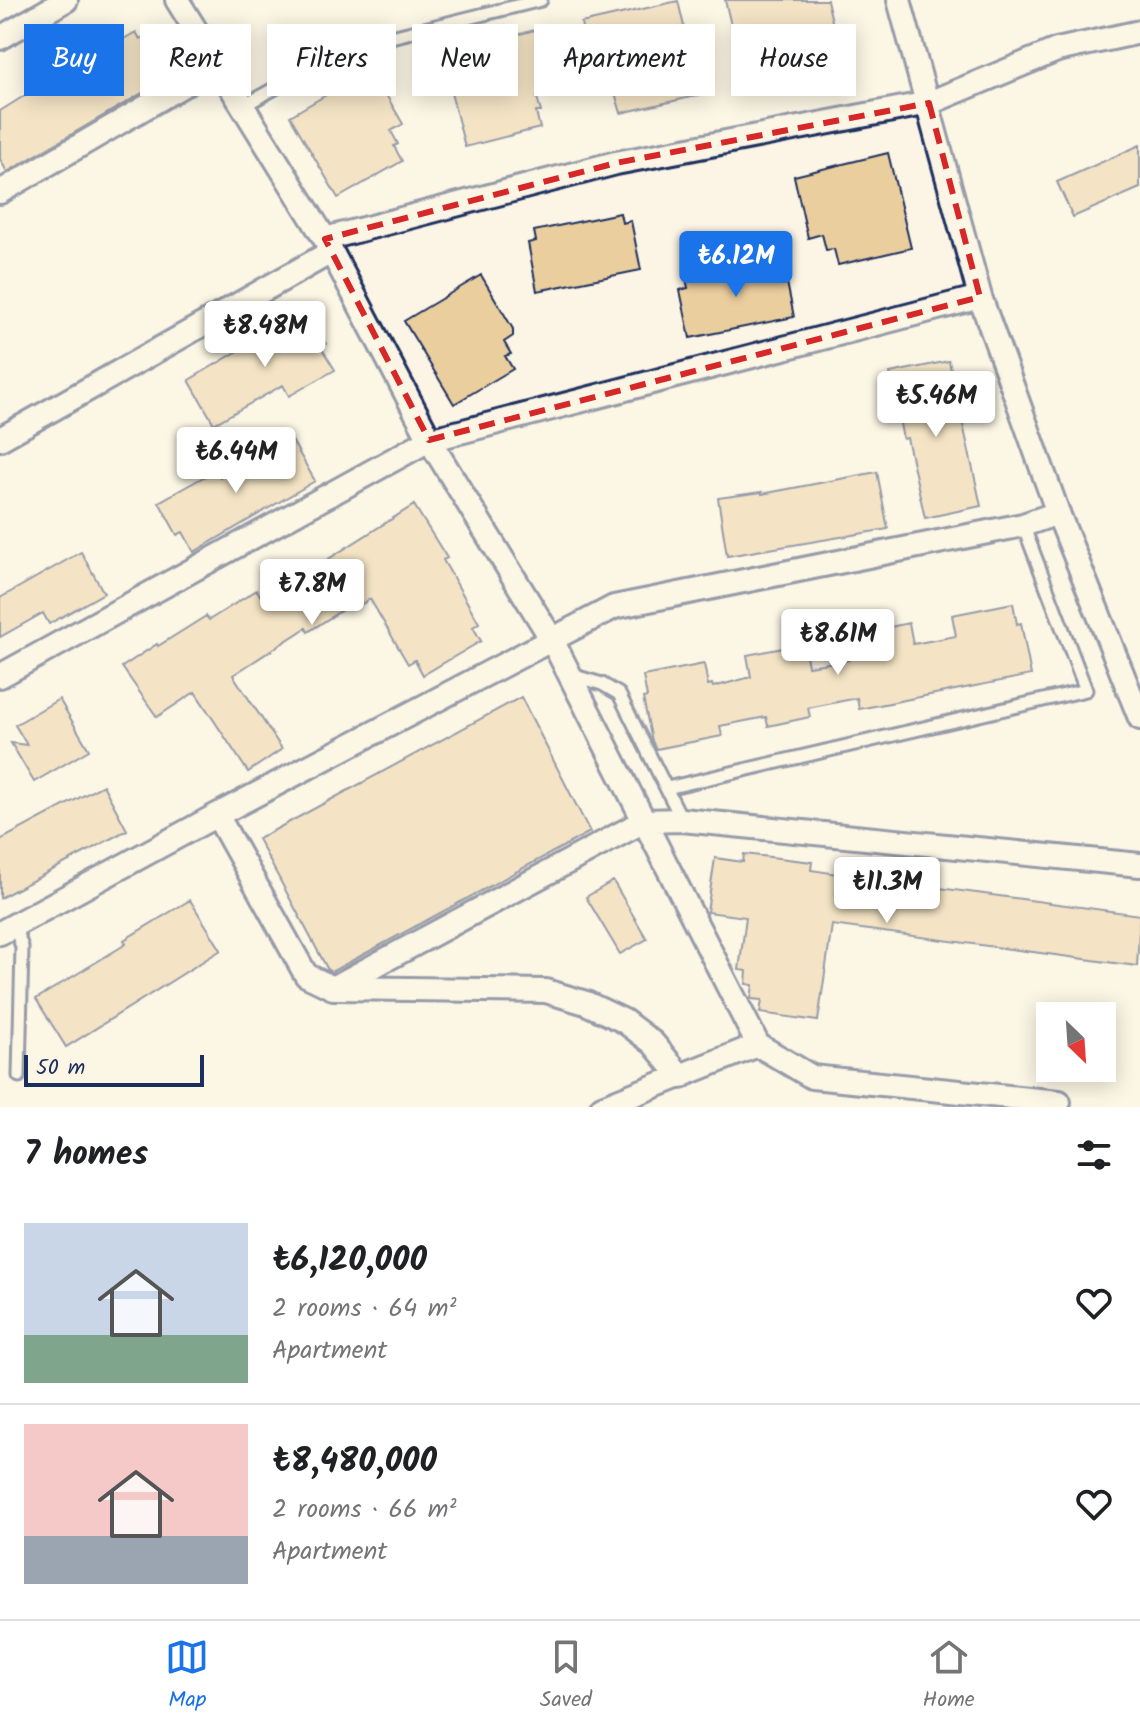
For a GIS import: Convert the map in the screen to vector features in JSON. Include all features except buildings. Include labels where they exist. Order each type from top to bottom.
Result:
[{"type":"street","points":[[0,38],[66,0]]},
{"type":"street","points":[[177,0],[192,24]]},
{"type":"street","points":[[899,0],[980,297],[1058,513],[1140,718]]},
{"type":"street","points":[[0,439],[328,245],[616,163],[929,103],[1057,50],[1140,32]]},
{"type":"street","points":[[0,192],[165,96]]},
{"type":"street","points":[[237,96],[328,245],[429,440],[551,638],[758,1045],[812,1077],[1059,1102]]},
{"type":"street","points":[[0,676],[429,440],[980,297]]},
{"type":"street","points":[[7,930],[217,815],[614,607],[1023,525],[1058,513]]},
{"type":"street","points":[[217,815],[306,975],[333,988],[546,991],[586,1003],[624,1021],[653,1043],[681,1077]]},
{"type":"street","points":[[333,988],[644,821],[682,820],[1140,865]]},
{"type":"street","points":[[602,1107],[758,1045]]},
{"type":"lane","points":[[243,106],[359,45],[541,0]]},
{"type":"lane","points":[[667,788],[1086,690],[1023,525]]},
{"type":"lane","points":[[570,675],[602,684],[619,694],[682,820]]},
{"type":"lane","points":[[7,930],[22,947],[19,1076]]},
{"type":"highlighted area","points":[[929,103],[980,297],[429,440],[325,239],[616,163]]}]
